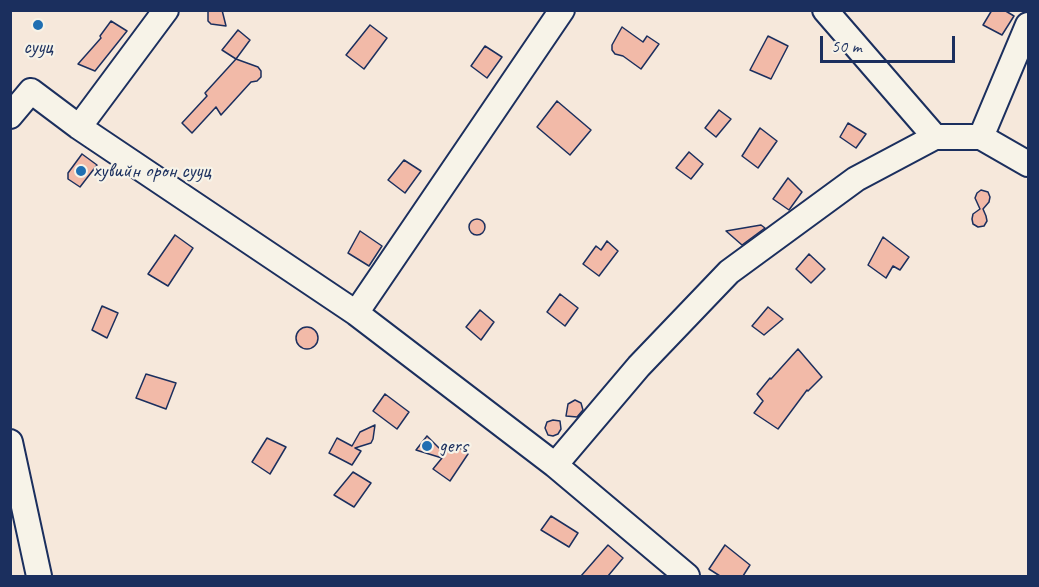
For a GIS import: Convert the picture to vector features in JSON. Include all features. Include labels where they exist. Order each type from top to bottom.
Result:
[{"type":"street","points":[[79,127],[166,10]]},
{"type":"street","points":[[356,313],[562,10]]},
{"type":"street","points":[[825,10],[935,137]]},
{"type":"street","points":[[981,137],[1029,25]]},
{"type":"street","points":[[10,116],[31,91],[79,127],[356,313],[555,465],[677,573]]},
{"type":"street","points":[[555,465],[639,366],[729,272],[856,179],[935,137],[981,137],[1029,164]]},
{"type":"street","points":[[10,442],[39,576]]},
{"type":"building","points":[[208,10],[222,10],[226,26],[211,24],[208,21]]},
{"type":"building","points":[[992,10],[1004,10],[1014,16],[1002,35],[983,25]]},
{"type":"building","points":[[111,21],[127,31],[95,71],[78,64],[101,38],[100,36]]},
{"type":"building","points":[[370,25],[387,38],[364,69],[346,55]]},
{"type":"building","points":[[622,27],[643,42],[647,36],[659,44],[641,69],[612,50],[612,45]]},
{"type":"building","points":[[238,30],[250,40],[236,59],[222,50]]},
{"type":"building","points":[[768,36],[788,46],[771,79],[750,70]]},
{"type":"building","points":[[485,46],[502,57],[487,78],[471,66]]},
{"type":"building","points":[[236,59],[258,67],[261,77],[251,82],[221,115],[216,107],[192,133],[182,123]]},
{"type":"building","points":[[557,101],[591,130],[570,155],[537,127]]},
{"type":"building","points":[[719,110],[731,119],[716,137],[705,128]]},
{"type":"building","points":[[848,123],[866,134],[856,148],[840,137]]},
{"type":"building","points":[[760,128],[777,141],[758,168],[742,156]]},
{"type":"building","points":[[689,152],[703,164],[691,179],[676,168]]},
{"type":"building","name":"хувийн орон сууц","points":[[82,154],[97,165],[80,187],[68,179],[68,173]]},
{"type":"building","points":[[404,160],[421,171],[405,193],[388,180]]},
{"type":"building","points":[[788,178],[802,192],[789,210],[773,199]]},
{"type":"building","points":[[981,190],[988,192],[990,197],[983,209],[987,221],[984,226],[978,227],[973,224],[972,219],[973,214],[980,209],[975,198]]},
{"type":"building","points":[[477,219],[485,227],[477,235],[469,227]]},
{"type":"building","points":[[761,225],[765,228],[742,245],[726,231]]},
{"type":"building","points":[[360,231],[382,246],[369,266],[348,253]]},
{"type":"building","points":[[175,235],[193,248],[168,286],[148,274]]},
{"type":"building","points":[[883,237],[909,257],[900,270],[893,266],[886,278],[868,265]]},
{"type":"building","points":[[607,241],[618,251],[599,276],[583,264],[596,246],[601,250]]},
{"type":"building","points":[[809,254],[825,269],[811,283],[796,269]]},
{"type":"building","points":[[560,294],[578,308],[565,326],[547,312]]},
{"type":"building","points":[[102,306],[118,313],[107,338],[92,330]]},
{"type":"building","points":[[768,307],[783,319],[764,335],[752,326]]},
{"type":"building","points":[[480,310],[494,322],[481,340],[466,327]]},
{"type":"building","points":[[303,327],[311,327],[318,334],[318,342],[311,349],[303,349],[296,342],[296,334]]},
{"type":"building","points":[[798,349],[822,377],[807,390],[778,429],[754,413],[763,401],[757,394]]},
{"type":"building","points":[[146,374],[176,383],[166,409],[136,398]]},
{"type":"building","points":[[385,394],[409,412],[397,429],[373,411]]},
{"type":"building","points":[[575,400],[581,403],[583,410],[577,417],[566,416],[568,404]]},
{"type":"building","points":[[560,421],[561,429],[553,436],[548,435],[545,428],[547,422]]},
{"type":"building","points":[[375,425],[371,443],[355,448],[361,451],[352,465],[329,453],[337,438],[352,446],[360,432]]},
{"type":"building","points":[[427,436],[445,454],[453,443],[468,454],[450,481],[433,469],[442,458],[416,450]]},
{"type":"building","points":[[267,438],[286,447],[270,474],[252,462]]},
{"type":"building","points":[[353,472],[371,483],[354,507],[334,495]]},
{"type":"building","points":[[551,516],[578,533],[569,547],[541,530]]},
{"type":"building","points":[[608,545],[623,558],[608,576],[581,576]]},
{"type":"building","points":[[725,545],[750,565],[743,576],[720,576],[709,569]]},
{"type":"place","name":"сууц","points":[[38,25]]},
{"type":"place","name":"хувийн орон сууц","points":[[81,171]]},
{"type":"place","name":"gers","points":[[427,446]]}]
